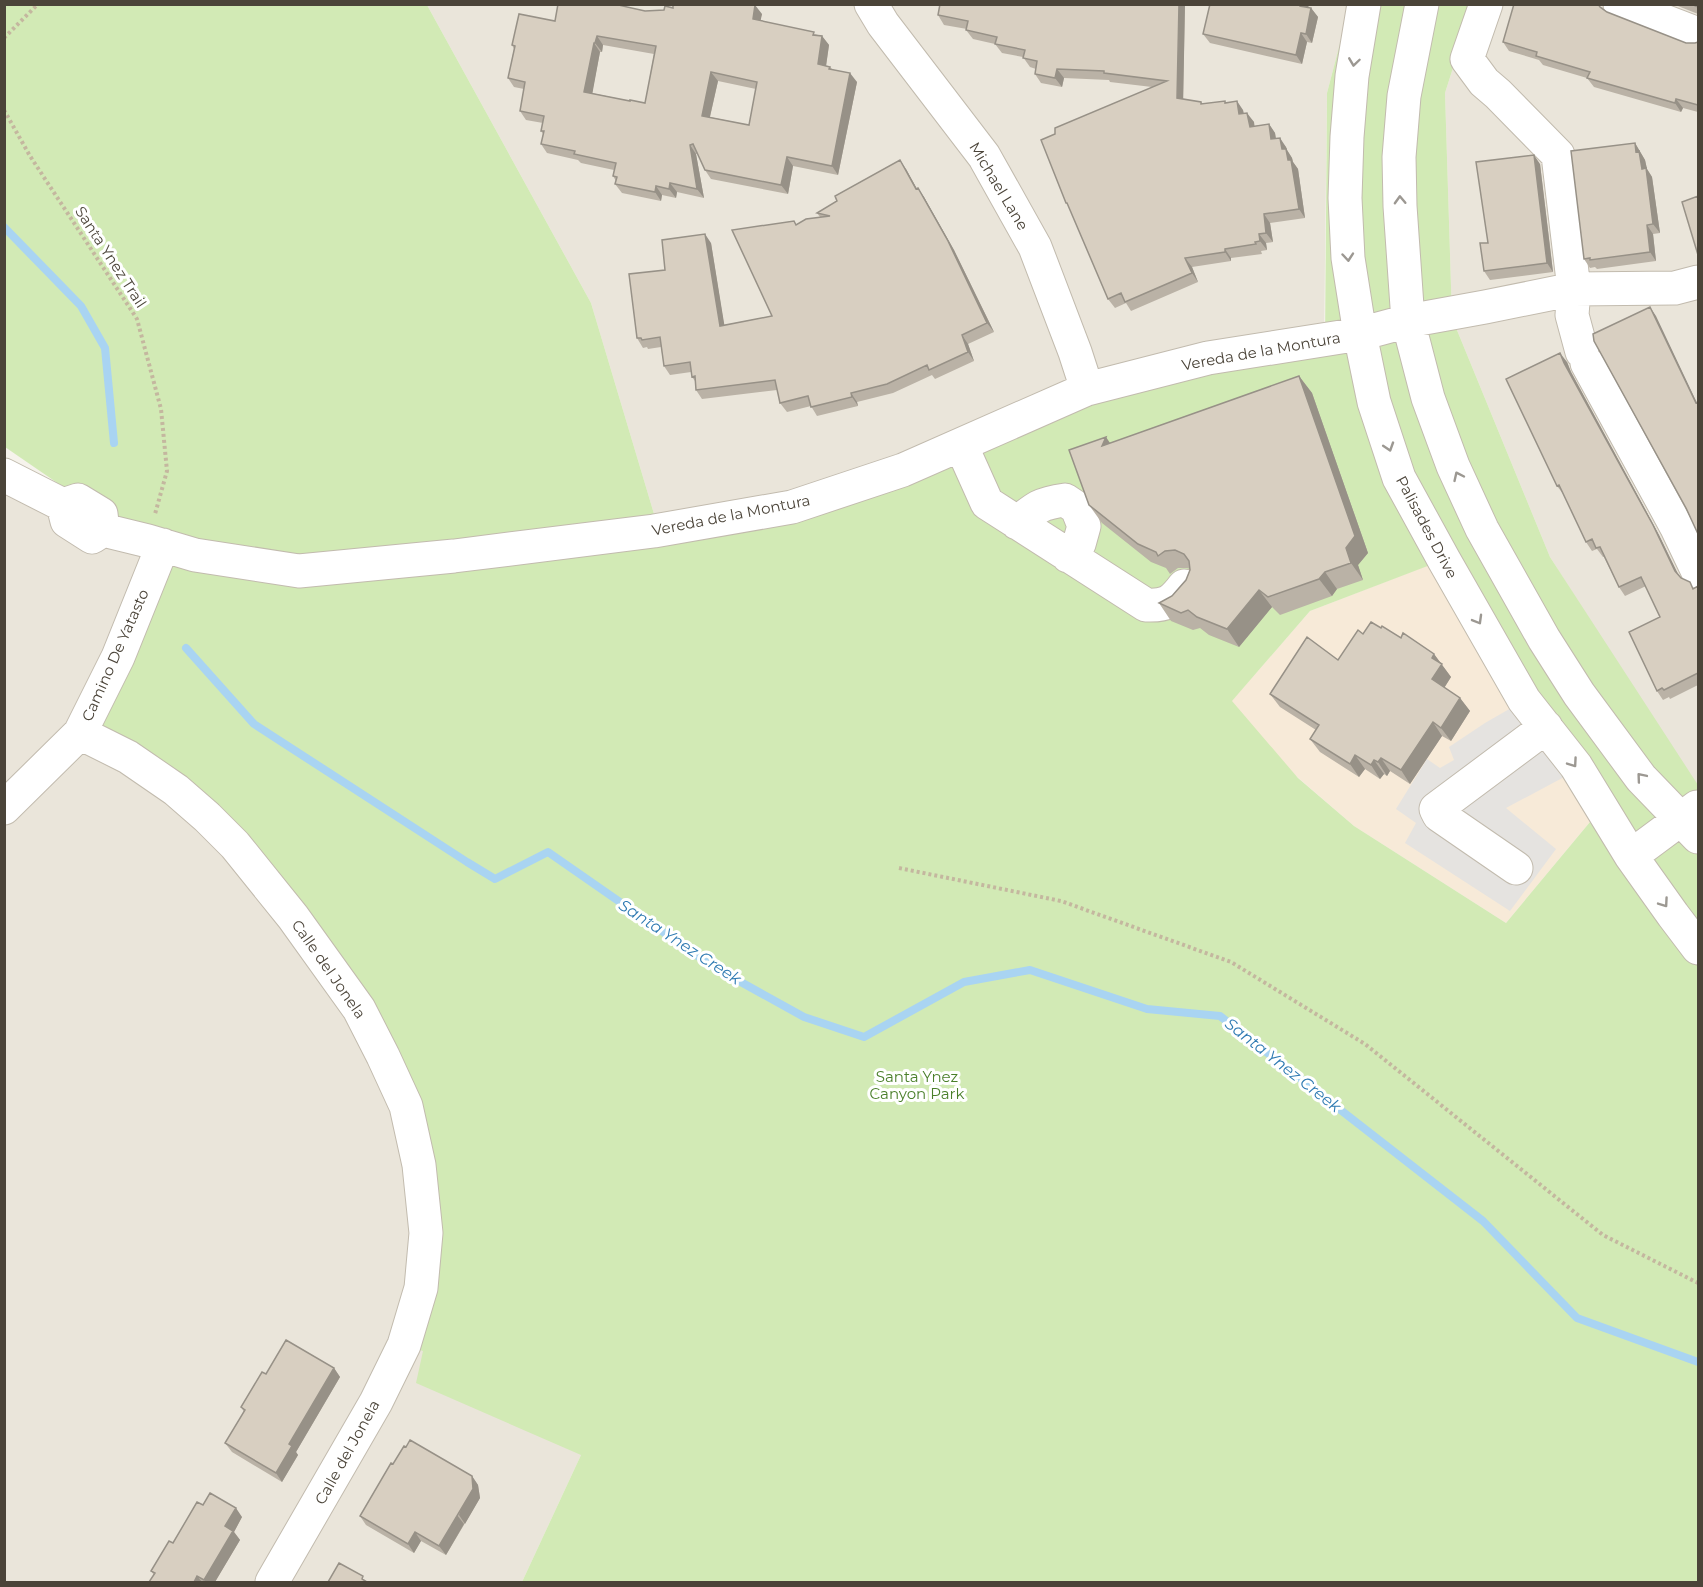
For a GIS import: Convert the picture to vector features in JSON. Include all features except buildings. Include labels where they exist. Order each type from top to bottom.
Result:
[{"type":"street","name":"Michael Lane","points":[[871,4],[883,24],[984,156],[1035,247],[1075,352],[1086,389]]},
{"type":"street","name":"Palisades Drive","points":[[1364,4],[1352,76],[1347,137],[1345,198],[1348,258],[1374,402],[1399,478],[1524,700],[1576,766],[1631,856],[1698,948]]},
{"type":"street","points":[[1422,4],[1404,96],[1399,157],[1408,321],[1428,398],[1453,466],[1482,529],[1544,639],[1579,694],[1641,778],[1693,821],[1631,856]]},
{"type":"street","points":[[1486,4],[1467,59],[1484,82],[1558,155],[1574,289],[1572,315],[1584,358],[1676,526],[1698,572]]},
{"type":"street","points":[[1620,4],[1698,34]]},
{"type":"street","name":"Vereda de la Montura","points":[[4,475],[63,505],[67,521],[92,537],[103,530],[195,555],[298,571],[454,556],[654,531],[792,507],[903,471],[1086,389],[1208,358],[1360,334],[1408,321],[1574,289],[1676,288],[1698,282]]},
{"type":"street","points":[[960,445],[987,503],[1068,556],[1146,605],[1159,606],[1173,600],[1184,586]]},
{"type":"street","points":[[1017,523],[1047,502],[1065,500],[1077,508],[1084,526],[1079,544],[1068,556]]},
{"type":"street","name":"Camino De Yatasto","points":[[4,808],[80,733],[118,657],[163,545]]},
{"type":"street","points":[[1516,868],[1439,815],[1436,809],[1546,727]]},
{"type":"street","name":"Calle del Jonela","points":[[80,733],[128,757],[176,790],[235,845],[293,917],[358,1009],[384,1056],[406,1106],[419,1165],[426,1233],[422,1288],[404,1345],[360,1430],[272,1582]]},
{"type":"path","points":[[4,38],[38,4]]},
{"type":"path","name":"Santa Ynez Trail","points":[[4,110],[30,156],[137,319],[161,409],[166,471],[158,501]]},
{"type":"path","points":[[899,868],[1061,901],[1231,962],[1365,1044],[1603,1234],[1698,1283]]},
{"type":"shaded area","points":[[427,5],[1350,5],[1327,93],[1324,341],[660,534],[591,303]]},
{"type":"shaded area","points":[[1473,5],[1698,5],[1698,790],[1550,557],[1452,318],[1445,93]]},
{"type":"shaded area","points":[[4,459],[101,531],[149,546],[172,795],[287,921],[601,1412],[522,1582],[5,1582]]},
{"type":"shaded area","points":[[1439,561],[1560,775],[1595,816],[1506,923],[1354,826],[1222,712],[1310,611]]},
{"type":"shaded area","points":[[1518,704],[1566,776],[1506,808],[1556,849],[1510,911],[1405,843],[1416,823],[1396,809],[1427,759],[1440,768],[1454,760],[1449,747]]},
{"type":"green space","name":"Santa Ynez Canyon Park","points":[[4,5],[427,5],[591,303],[660,534],[1091,399],[1325,344],[1327,93],[1350,5],[1473,5],[1445,93],[1452,318],[1550,557],[1698,785],[1698,1582],[522,1582],[581,1455],[416,1383],[423,1351],[404,1345],[415,1289],[399,1109],[350,1013],[201,822],[71,735],[149,546],[5,447]],"holes":[[[1438,562],[1595,816],[1506,923],[1354,826],[1298,778],[1232,701],[1310,611]]]},
{"type":"waterway","name":"Santa Ynez Creek","points":[[4,227],[81,306],[105,348],[114,443]]},
{"type":"waterway","name":"Santa Ynez Creek","points":[[186,648],[254,724],[495,879],[548,852],[712,966],[804,1017],[864,1037],[964,982],[1030,970],[1147,1009],[1220,1016],[1483,1221],[1577,1318],[1698,1362]]}]
